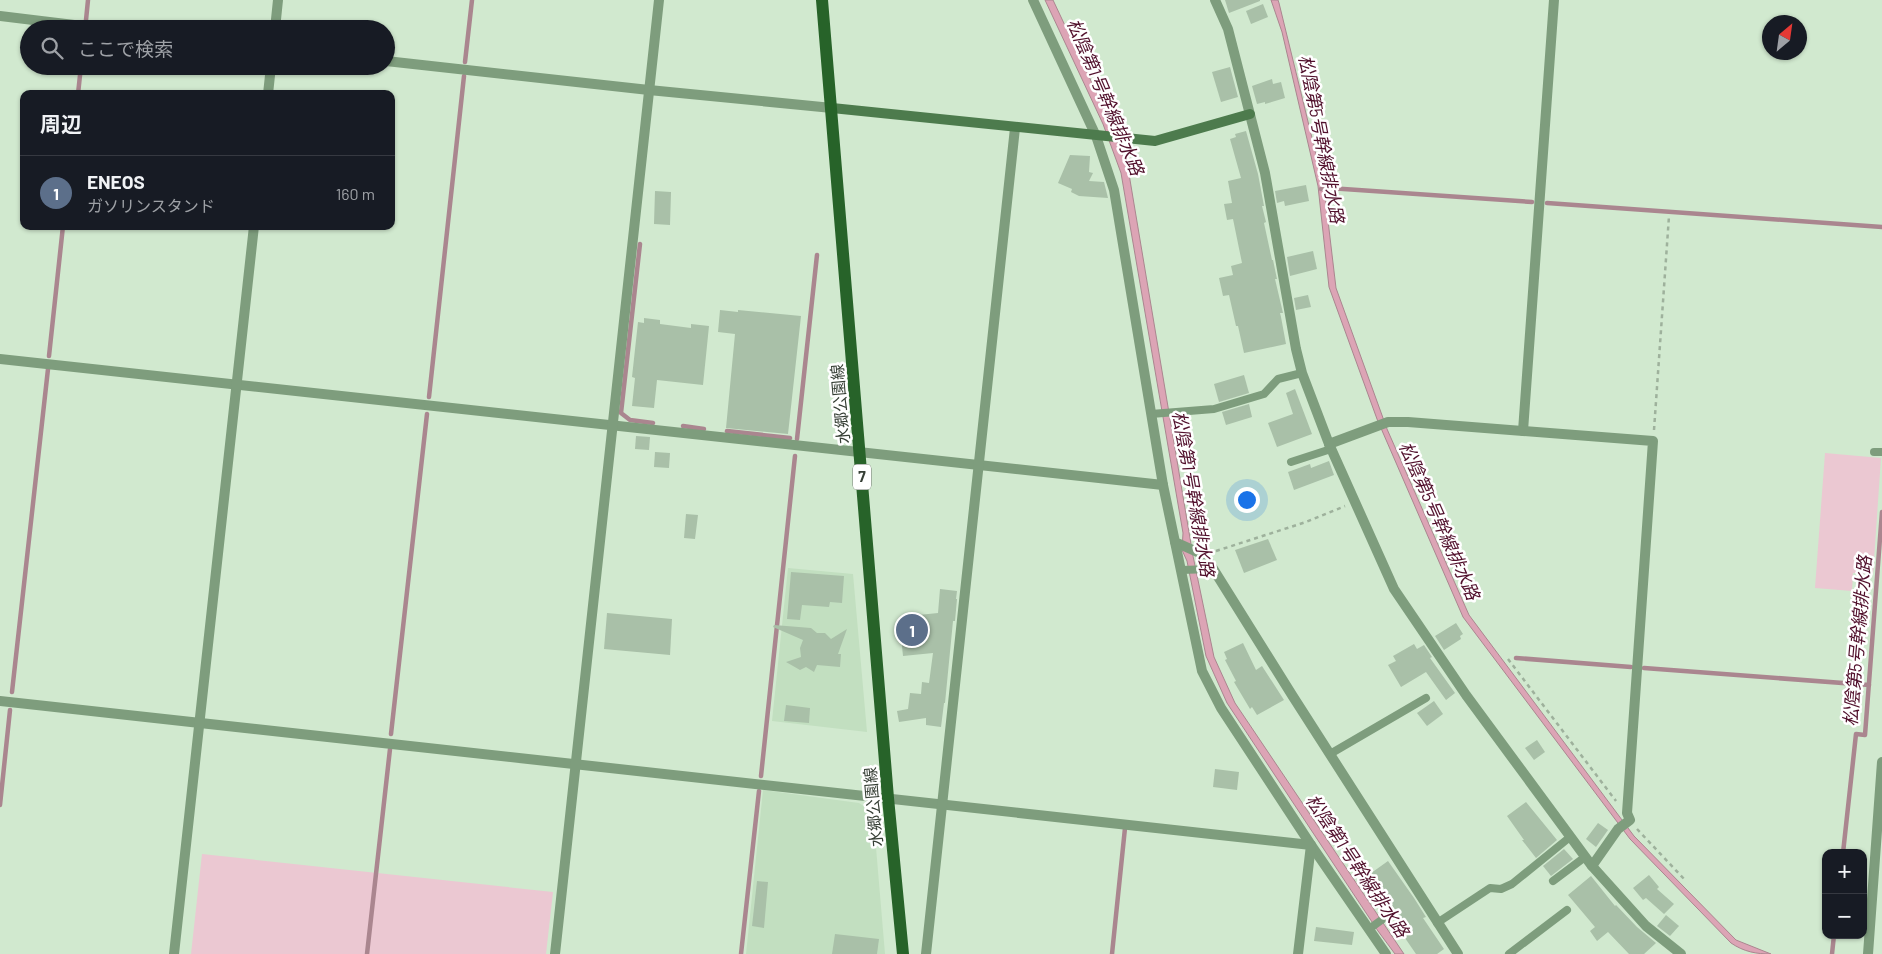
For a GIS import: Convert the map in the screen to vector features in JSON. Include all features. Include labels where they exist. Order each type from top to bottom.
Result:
[{"type":"main road","name":"水郷公園線","points":[[822,0],[888,798],[903,954]]},
{"type":"street","points":[[276,20],[278,0]]},
{"type":"street","points":[[555,954],[659,0]]},
{"type":"street","points":[[1033,0],[1099,136],[1114,190],[1154,414],[1163,484],[1202,671],[1221,708],[1311,845],[1386,954]]},
{"type":"street","points":[[1215,0],[1228,29],[1265,174],[1296,350],[1302,373],[1330,446],[1394,589],[1466,695],[1592,866],[1646,926],[1681,954]]},
{"type":"street","points":[[1523,430],[1554,0]]},
{"type":"street","points":[[0,16],[33,20]]},
{"type":"street","points":[[395,62],[649,90],[1155,141],[1250,114]]},
{"type":"street","points":[[268,90],[270,75]]},
{"type":"street","points":[[926,954],[1015,128]]},
{"type":"street","points":[[174,954],[254,230]]},
{"type":"street","points":[[0,359],[979,466],[1163,484]]},
{"type":"street","points":[[1330,446],[1388,422],[1523,430],[1653,441],[1625,821],[1592,866]]},
{"type":"street","points":[[1176,543],[1201,554],[1214,569],[1458,954]]},
{"type":"street","points":[[0,701],[1311,845]]},
{"type":"street","points":[[1868,954],[1882,762]]},
{"type":"street","points":[[1298,954],[1311,845]]},
{"type":"lane","points":[[1154,414],[1214,409],[1264,394],[1278,379],[1302,373]]},
{"type":"lane","points":[[1291,462],[1330,446]]},
{"type":"lane","points":[[1182,570],[1214,569]]},
{"type":"lane","points":[[1330,754],[1426,698]]},
{"type":"lane","points":[[1437,923],[1490,888],[1501,889],[1512,884],[1570,837]]},
{"type":"lane","points":[[1553,882],[1585,857]]},
{"type":"lane","points":[[1509,954],[1567,910]]},
{"type":"lane","points":[[1370,929],[1385,918]]},
{"type":"path","points":[[1653,441],[1669,216]]},
{"type":"path","points":[[1201,554],[1306,522],[1354,502]]},
{"type":"path","points":[[1508,659],[1614,799],[1625,821],[1685,880]]},
{"type":"shaded area","points":[[1045,0],[1053,0],[1109,119],[1128,168],[1193,556],[1214,657],[1235,703],[1404,954],[1395,954],[1378,931],[1227,703],[1206,656],[1187,561],[1182,550],[1183,533],[1121,173],[1103,124]]},
{"type":"shaded area","points":[[1271,0],[1278,0],[1279,3],[1324,187],[1336,288],[1387,429],[1469,615],[1634,836],[1736,940],[1771,954],[1751,952],[1731,943],[1630,839],[1463,617],[1377,419],[1329,287],[1318,186],[1282,32]]},
{"type":"shaded area","points":[[1825,453],[1881,458],[1873,574],[1853,573],[1852,591],[1815,588]]},
{"type":"shaded area","points":[[788,568],[853,574],[867,732],[772,721]]},
{"type":"shaded area","points":[[763,790],[859,803],[873,812],[885,954],[746,954]]},
{"type":"shaded area","points":[[202,854],[553,892],[546,954],[191,954]]},
{"type":"building","points":[[1225,0],[1260,0],[1260,1],[1229,13]]},
{"type":"building","points":[[1263,4],[1268,17],[1251,24],[1246,11]]},
{"type":"building","points":[[1230,67],[1238,97],[1221,102],[1212,72]]},
{"type":"building","points":[[1272,79],[1273,84],[1281,82],[1285,98],[1265,104],[1265,102],[1257,104],[1252,86]]},
{"type":"building","points":[[1246,131],[1258,174],[1266,222],[1264,223],[1283,313],[1280,313],[1286,344],[1244,353],[1229,295],[1223,296],[1219,278],[1233,275],[1231,266],[1242,263],[1233,219],[1227,220],[1224,204],[1232,203],[1228,181],[1241,178],[1230,139],[1236,137],[1235,134]]},
{"type":"building","points":[[1070,155],[1090,156],[1089,172],[1093,173],[1089,181],[1104,182],[1108,198],[1079,196],[1071,192],[1072,189],[1058,183]]},
{"type":"building","points":[[1306,185],[1309,201],[1285,206],[1284,201],[1277,203],[1275,191]]},
{"type":"building","points":[[655,191],[671,192],[670,225],[654,224]]},
{"type":"building","points":[[1313,251],[1317,269],[1290,276],[1287,257]]},
{"type":"building","points":[[1308,295],[1311,307],[1296,310],[1294,298]]},
{"type":"building","points":[[720,310],[801,316],[788,434],[726,428],[735,334],[718,332]]},
{"type":"building","points":[[644,318],[660,320],[660,324],[691,328],[691,324],[709,326],[703,385],[657,380],[654,408],[632,406],[635,378],[632,377],[638,322],[644,323]]},
{"type":"building","points":[[1244,375],[1249,393],[1219,402],[1214,384]]},
{"type":"building","points":[[1295,389],[1312,434],[1277,447],[1268,423],[1293,414],[1286,393]]},
{"type":"building","points":[[1249,404],[1252,417],[1226,425],[1222,412]]},
{"type":"building","points":[[636,436],[650,437],[649,450],[635,449]]},
{"type":"building","points":[[655,452],[670,453],[669,468],[654,467]]},
{"type":"building","points":[[1329,461],[1334,475],[1294,490],[1288,472],[1310,464],[1311,468]]},
{"type":"building","points":[[686,514],[698,515],[695,539],[684,538]]},
{"type":"building","points":[[1268,539],[1277,560],[1244,573],[1235,550]]},
{"type":"building","points":[[791,572],[844,576],[842,603],[830,602],[829,607],[802,605],[800,620],[787,619]]},
{"type":"building","points":[[940,589],[957,591],[955,621],[953,621],[941,727],[926,725],[926,718],[899,722],[897,711],[908,709],[910,693],[921,694],[922,682],[929,683],[933,653],[903,656],[899,617],[938,613]]},
{"type":"building","points":[[607,613],[672,619],[670,655],[604,649]]},
{"type":"building","points":[[1456,623],[1463,634],[1460,636],[1461,639],[1444,650],[1435,636]]},
{"type":"building","points":[[774,625],[811,628],[817,633],[825,633],[831,639],[847,629],[838,654],[841,654],[840,667],[817,665],[814,672],[806,667],[800,670],[786,662],[801,657],[800,648],[803,640],[773,627]]},
{"type":"building","points":[[1243,643],[1256,670],[1262,666],[1284,700],[1257,715],[1252,707],[1250,709],[1234,682],[1236,681],[1225,660],[1227,659],[1224,652]]},
{"type":"building","points":[[1414,644],[1417,649],[1424,645],[1432,657],[1430,658],[1455,693],[1446,700],[1426,672],[1401,687],[1388,665],[1396,661],[1393,656]]},
{"type":"building","points":[[1434,701],[1443,714],[1427,726],[1417,713]]},
{"type":"building","points":[[786,705],[810,708],[809,723],[784,721]]},
{"type":"building","points":[[1537,740],[1545,752],[1534,760],[1525,748]]},
{"type":"building","points":[[1215,769],[1239,772],[1237,790],[1213,787]]},
{"type":"building","points":[[1526,802],[1557,840],[1536,858],[1507,816]]},
{"type":"building","points":[[1598,823],[1608,830],[1596,847],[1586,839]]},
{"type":"building","points":[[1564,849],[1573,859],[1551,876],[1543,866]]},
{"type":"building","points":[[1388,861],[1414,898],[1426,917],[1423,918],[1444,949],[1437,954],[1416,954],[1394,922],[1396,921],[1393,916],[1397,913],[1382,891],[1379,893],[1367,876]]},
{"type":"building","points":[[1649,875],[1659,887],[1657,889],[1674,904],[1664,914],[1646,898],[1643,900],[1633,888]]},
{"type":"building","points":[[1591,876],[1615,906],[1656,943],[1644,954],[1629,954],[1608,932],[1597,941],[1590,931],[1595,927],[1568,895]]},
{"type":"building","points":[[757,881],[768,882],[764,928],[752,926]]},
{"type":"building","points":[[1666,915],[1679,926],[1670,936],[1657,926]]},
{"type":"building","points":[[1316,927],[1354,932],[1352,945],[1314,941]]},
{"type":"building","points":[[835,934],[879,939],[877,954],[832,954]]},
{"type":"waterway","points":[[86,20],[88,0]]},
{"type":"waterway","points":[[465,62],[472,0]]},
{"type":"waterway","points":[[78,90],[80,75]]},
{"type":"waterway","points":[[429,397],[464,76]]},
{"type":"waterway","points":[[1321,189],[1532,202]]},
{"type":"waterway","points":[[1547,203],[1882,227]]},
{"type":"waterway","points":[[49,356],[63,230]]},
{"type":"waterway","points":[[640,244],[621,413],[630,420],[653,423]]},
{"type":"waterway","points":[[797,439],[817,255]]},
{"type":"waterway","points":[[12,692],[48,369]]},
{"type":"waterway","points":[[391,734],[427,414]]},
{"type":"waterway","points":[[683,426],[704,429]]},
{"type":"waterway","points":[[727,431],[790,438]]},
{"type":"waterway","points":[[761,776],[795,456]]},
{"type":"waterway","name":"松陰第5号幹線排水路","points":[[1843,849],[1856,734],[1865,735],[1882,512]]},
{"type":"waterway","points":[[1516,658],[1631,667]]},
{"type":"waterway","points":[[1644,668],[1869,685]]},
{"type":"waterway","points":[[0,805],[10,710]]},
{"type":"waterway","points":[[367,954],[390,749]]},
{"type":"waterway","points":[[741,954],[759,791]]},
{"type":"waterway","points":[[1112,954],[1125,828]]},
{"type":"waterway","name":"松陰第5号幹線排水路","points":[[1832,954],[1834,939]]},
{"type":"place","name":"ENEOS","points":[[912,630]]},
{"type":"water label","name":"松陰第1号幹線排水路","points":[[1105,97]]},
{"type":"water label","name":"松陰第1号幹線排水路","points":[[1193,494]]},
{"type":"water label","name":"松陰第1号幹線排水路","points":[[1357,866]]}]
